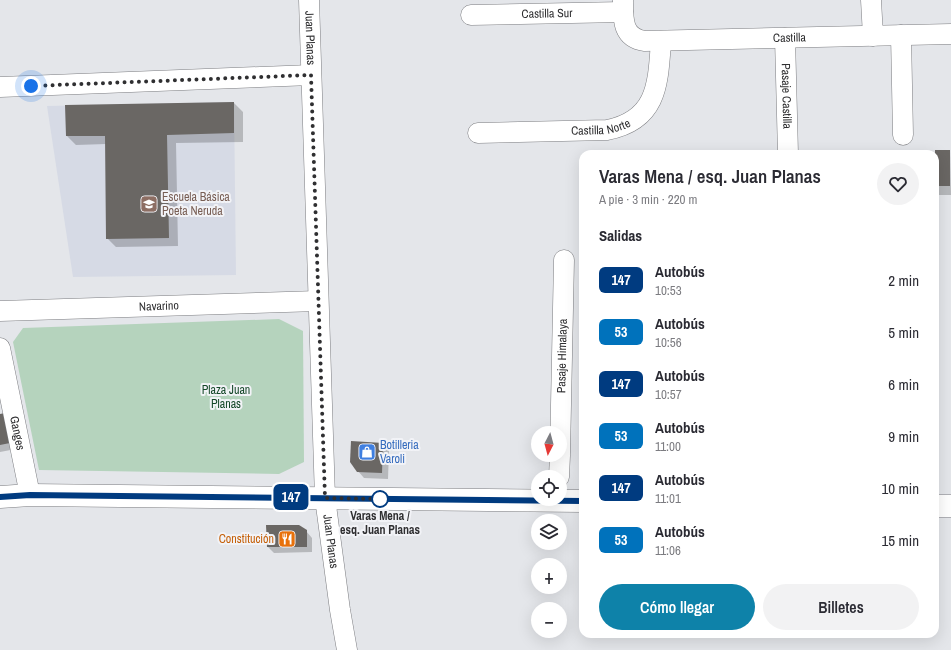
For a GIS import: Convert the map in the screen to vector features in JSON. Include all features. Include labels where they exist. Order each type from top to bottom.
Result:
[{"type":"street","name":"Juan Planas","points":[[308,0],[325,498],[347,650]]},
{"type":"street","points":[[871,0],[873,36]]},
{"type":"street","name":"Castilla","points":[[623,6],[624,25],[629,34],[639,40],[661,41],[951,34]]},
{"type":"street","name":"Castilla Sur","points":[[471,15],[623,6]]},
{"type":"street","points":[[900,35],[902,135]]},
{"type":"street","name":"Pasaje Castilla","points":[[785,38],[788,150]]},
{"type":"street","name":"Castilla Norte","points":[[478,133],[608,130],[626,125],[643,114],[654,95],[661,41]]},
{"type":"street","points":[[0,87],[311,75]]},
{"type":"street","name":"Pasaje Himalaya","points":[[561,426],[564,260]]},
{"type":"street","name":"Navarino","points":[[0,311],[318,301]]},
{"type":"street","name":"Ganges","points":[[0,348],[30,495]]},
{"type":"street","points":[[0,497],[30,495],[531,500]]},
{"type":"street","points":[[567,500],[579,501]]},
{"type":"street","points":[[939,506],[951,506]]},
{"type":"shaded area","name":"Escuela Básica Poeta Neruda","points":[[234,102],[236,275],[73,277],[47,106]]},
{"type":"green space","name":"Plaza Juan Planas","points":[[279,319],[303,331],[304,462],[279,474],[39,470],[13,342],[23,328]]},
{"type":"building","points":[[234,102],[234,133],[167,135],[169,238],[106,239],[105,136],[66,136],[65,105]]},
{"type":"building","points":[[939,150],[950,150],[950,186],[939,186]]},
{"type":"building","points":[[5,413],[10,443],[0,445],[0,414]]},
{"type":"building","name":"Botilleria Varoli","points":[[351,441],[383,443],[382,473],[357,472],[350,462]]},
{"type":"building","name":"Constitución","points":[[266,525],[299,525],[307,530],[307,547],[267,547]]},
{"type":"bus line","name":"147","points":[[0,497],[30,495],[579,501]]},
{"type":"place","name":"Escuela Básica Poeta Neruda","points":[[149,204]]},
{"type":"place","name":"Botilleria Varoli","points":[[367,452]]},
{"type":"place","name":"Varas Mena / esq. Juan Planas","points":[[380,499]]},
{"type":"place","name":"Constitución","points":[[287,539]]},
{"type":"route","points":[[31,86],[311,75],[325,498],[385,499],[380,499]]}]
